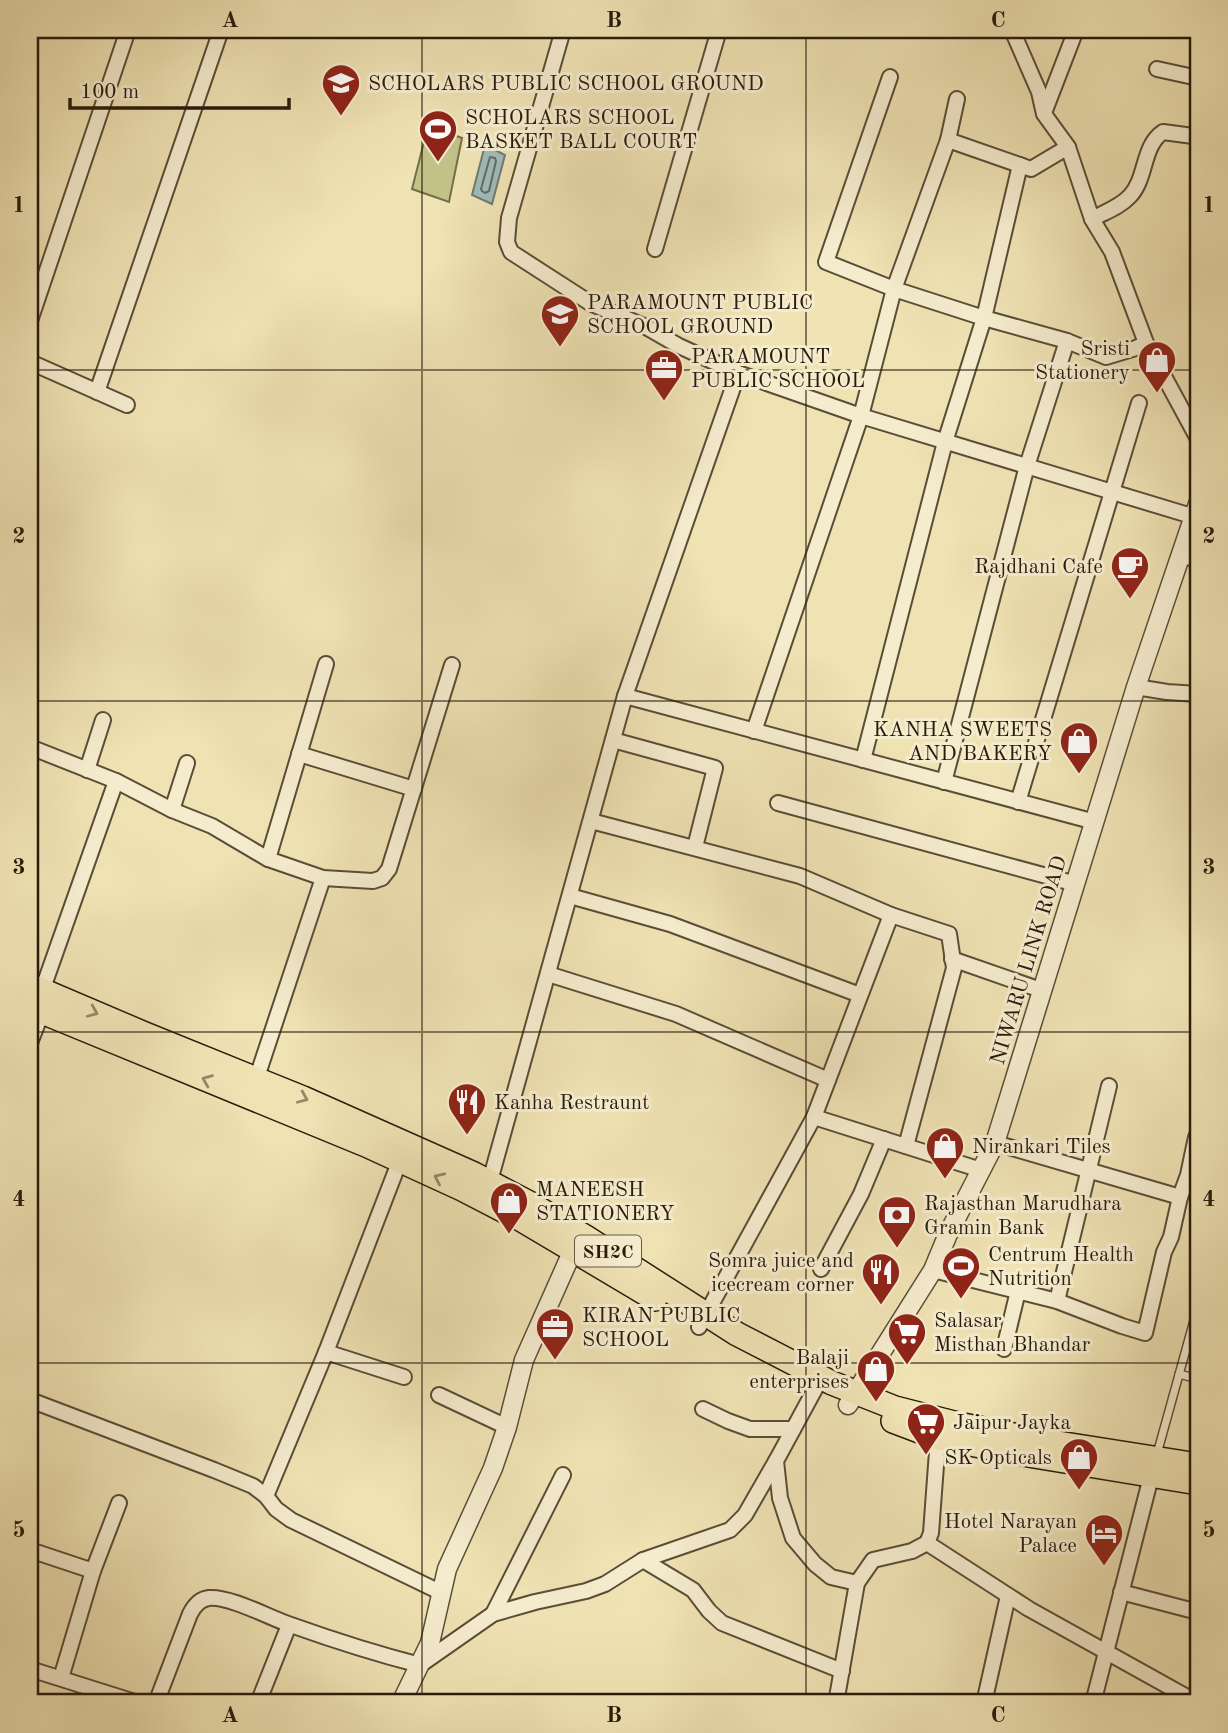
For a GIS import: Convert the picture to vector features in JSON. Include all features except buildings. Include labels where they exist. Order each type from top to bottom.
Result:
[{"type":"main road","name":"SH2C","points":[[36,999],[141,1043],[400,1160],[487,1192]]},
{"type":"main road","name":"SH2C","points":[[141,1043],[303,1098],[487,1192],[522,1220],[579,1243],[703,1321],[773,1371],[819,1384],[938,1438],[1034,1456],[1154,1466],[1198,1465]]},
{"type":"main road","name":"SH2C","points":[[851,1399],[1154,1466],[1198,1483]]},
{"type":"street","points":[[30,321],[128,30]]},
{"type":"street","points":[[97,391],[221,30]]},
{"type":"street","points":[[563,30],[509,218],[507,242],[511,252],[590,303],[646,327],[679,346],[738,373],[861,416],[1027,467],[1111,492],[1197,510]]},
{"type":"street","points":[[655,249],[719,30]]},
{"type":"street","points":[[1012,30],[1039,92],[1044,114],[1068,147],[1092,219],[1112,252],[1146,342],[1198,439]]},
{"type":"street","points":[[1044,114],[1076,30]]},
{"type":"street","points":[[1157,69],[1198,78]]},
{"type":"street","points":[[890,77],[827,262],[894,289],[1067,341],[1106,357],[1136,348],[1146,342]]},
{"type":"street","points":[[754,731],[861,416],[894,289],[948,140],[957,99]]},
{"type":"street","points":[[1092,219],[1130,196],[1137,187],[1157,136],[1163,132],[1193,136],[1198,133]]},
{"type":"street","points":[[948,140],[1031,169],[1068,147]]},
{"type":"street","points":[[863,760],[945,442],[984,318],[1020,165]]},
{"type":"street","points":[[944,782],[1027,467],[1067,341]]},
{"type":"street","points":[[30,362],[127,405]]},
{"type":"street","points":[[487,1192],[625,696],[738,373]]},
{"type":"street","points":[[1018,802],[1139,403]]},
{"type":"street","name":"NIWARU LINK ROAD","points":[[851,1399],[933,1270],[948,1234],[995,1143],[1136,687],[1197,510]]},
{"type":"street","points":[[1180,555],[1198,560]]},
{"type":"street","points":[[268,859],[326,664]]},
{"type":"street","points":[[30,747],[116,781],[172,810],[212,826],[268,859],[323,878],[373,881],[382,878],[389,869],[452,665]]},
{"type":"street","points":[[1136,687],[1198,694]]},
{"type":"street","points":[[625,696],[1095,822]]},
{"type":"street","points":[[87,770],[103,720]]},
{"type":"street","points":[[613,740],[715,768],[695,847]]},
{"type":"street","points":[[299,754],[414,789]]},
{"type":"street","points":[[172,810],[187,763]]},
{"type":"street","points":[[30,1043],[36,999],[116,781]]},
{"type":"street","points":[[778,803],[1076,884]]},
{"type":"street","points":[[591,821],[800,876],[891,915],[949,933],[954,968],[906,1146]]},
{"type":"street","points":[[256,1080],[323,878]]},
{"type":"street","points":[[570,896],[670,924],[860,995]]},
{"type":"street","points":[[703,1321],[814,1117],[891,915]]},
{"type":"street","points":[[952,959],[1041,990]]},
{"type":"street","points":[[548,974],[676,1014],[828,1080]]},
{"type":"street","points":[[1057,1301],[1110,1086]]},
{"type":"street","points":[[814,1117],[981,1170]]},
{"type":"street","points":[[933,1270],[1057,1301],[1145,1333],[1164,1252],[1171,1237],[1196,1138]]},
{"type":"street","points":[[821,1269],[862,1194],[884,1139]]},
{"type":"street","points":[[995,1143],[1180,1197]]},
{"type":"street","points":[[266,1496],[326,1352],[400,1160]]},
{"type":"street","points":[[401,1703],[430,1643],[447,1569],[493,1468],[507,1427],[524,1360],[579,1243]]},
{"type":"street","points":[[1004,1349],[1018,1291]]},
{"type":"street","points":[[326,1352],[404,1377]]},
{"type":"street","points":[[156,1703],[190,1614],[195,1605],[208,1598],[225,1599],[289,1625],[420,1665],[493,1615],[586,1591],[605,1584],[643,1560],[730,1530],[745,1515],[819,1384]]},
{"type":"street","points":[[439,1395],[507,1427]]},
{"type":"street","points":[[30,1400],[253,1486],[290,1520],[442,1593]]},
{"type":"street","points":[[703,1409],[750,1429],[793,1429]]},
{"type":"street","points":[[836,1703],[857,1583],[873,1560],[912,1551],[927,1543],[931,1533],[938,1438]]},
{"type":"street","points":[[776,1461],[780,1498],[793,1538],[815,1564],[831,1577],[857,1583]]},
{"type":"street","points":[[1093,1703],[1154,1466]]},
{"type":"street","points":[[493,1615],[563,1475]]},
{"type":"street","points":[[61,1678],[93,1571],[119,1503]]},
{"type":"street","points":[[927,1543],[1029,1609],[1198,1703]]},
{"type":"street","points":[[30,1550],[93,1571]]},
{"type":"street","points":[[643,1560],[693,1590],[722,1623],[842,1671]]},
{"type":"street","points":[[1121,1592],[1198,1612]]},
{"type":"street","points":[[984,1703],[1008,1595]]},
{"type":"street","points":[[258,1703],[289,1625]]},
{"type":"street","points":[[30,1669],[138,1703]]},
{"type":"lane","points":[[1154,1466],[1198,1306]]},
{"type":"lane","points":[[1179,1374],[1198,1379]]},
{"type":"green space","name":"SCHOLARS SCHOOL BASKET BALL COURT","points":[[428,126],[462,138],[449,202],[412,189]]},
{"type":"water","points":[[485,145],[505,155],[492,204],[472,195]]},
{"type":"place","name":"SCHOLARS PUBLIC SCHOOL GROUND","points":[[341,117]]},
{"type":"place","name":"SCHOLARS SCHOOL BASKET BALL COURT","points":[[438,163]]},
{"type":"place","name":"PARAMOUNT PUBLIC SCHOOL GROUND","points":[[560,348]]},
{"type":"place","name":"Sristi Stationery","points":[[1157,394]]},
{"type":"place","name":"PARAMOUNT PUBLIC SCHOOL","points":[[664,402]]},
{"type":"place","name":"Rajdhani Cafe","points":[[1130,600]]},
{"type":"place","name":"KANHA SWEETS AND BAKERY","points":[[1079,775]]},
{"type":"place","name":"Kanha Restraunt","points":[[467,1136]]},
{"type":"place","name":"Nirankari Tiles","points":[[945,1180]]},
{"type":"place","name":"MANEESH STATIONERY","points":[[509,1235]]},
{"type":"place","name":"Rajasthan Marudhara Gramin Bank","points":[[897,1249]]},
{"type":"place","name":"Centrum Health Nutrition","points":[[961,1300]]},
{"type":"place","name":"Somra juice and icecream corner","points":[[881,1306]]},
{"type":"place","name":"KIRAN PUBLIC SCHOOL","points":[[555,1361]]},
{"type":"place","name":"Salasar Misthan Bhandar","points":[[907,1366]]},
{"type":"place","name":"Balaji enterprises","points":[[876,1403]]},
{"type":"place","name":"Jaipur Jayka","points":[[926,1456]]},
{"type":"place","name":"SK Opticals","points":[[1079,1491]]},
{"type":"place","name":"Hotel Narayan Palace","points":[[1104,1567]]}]
